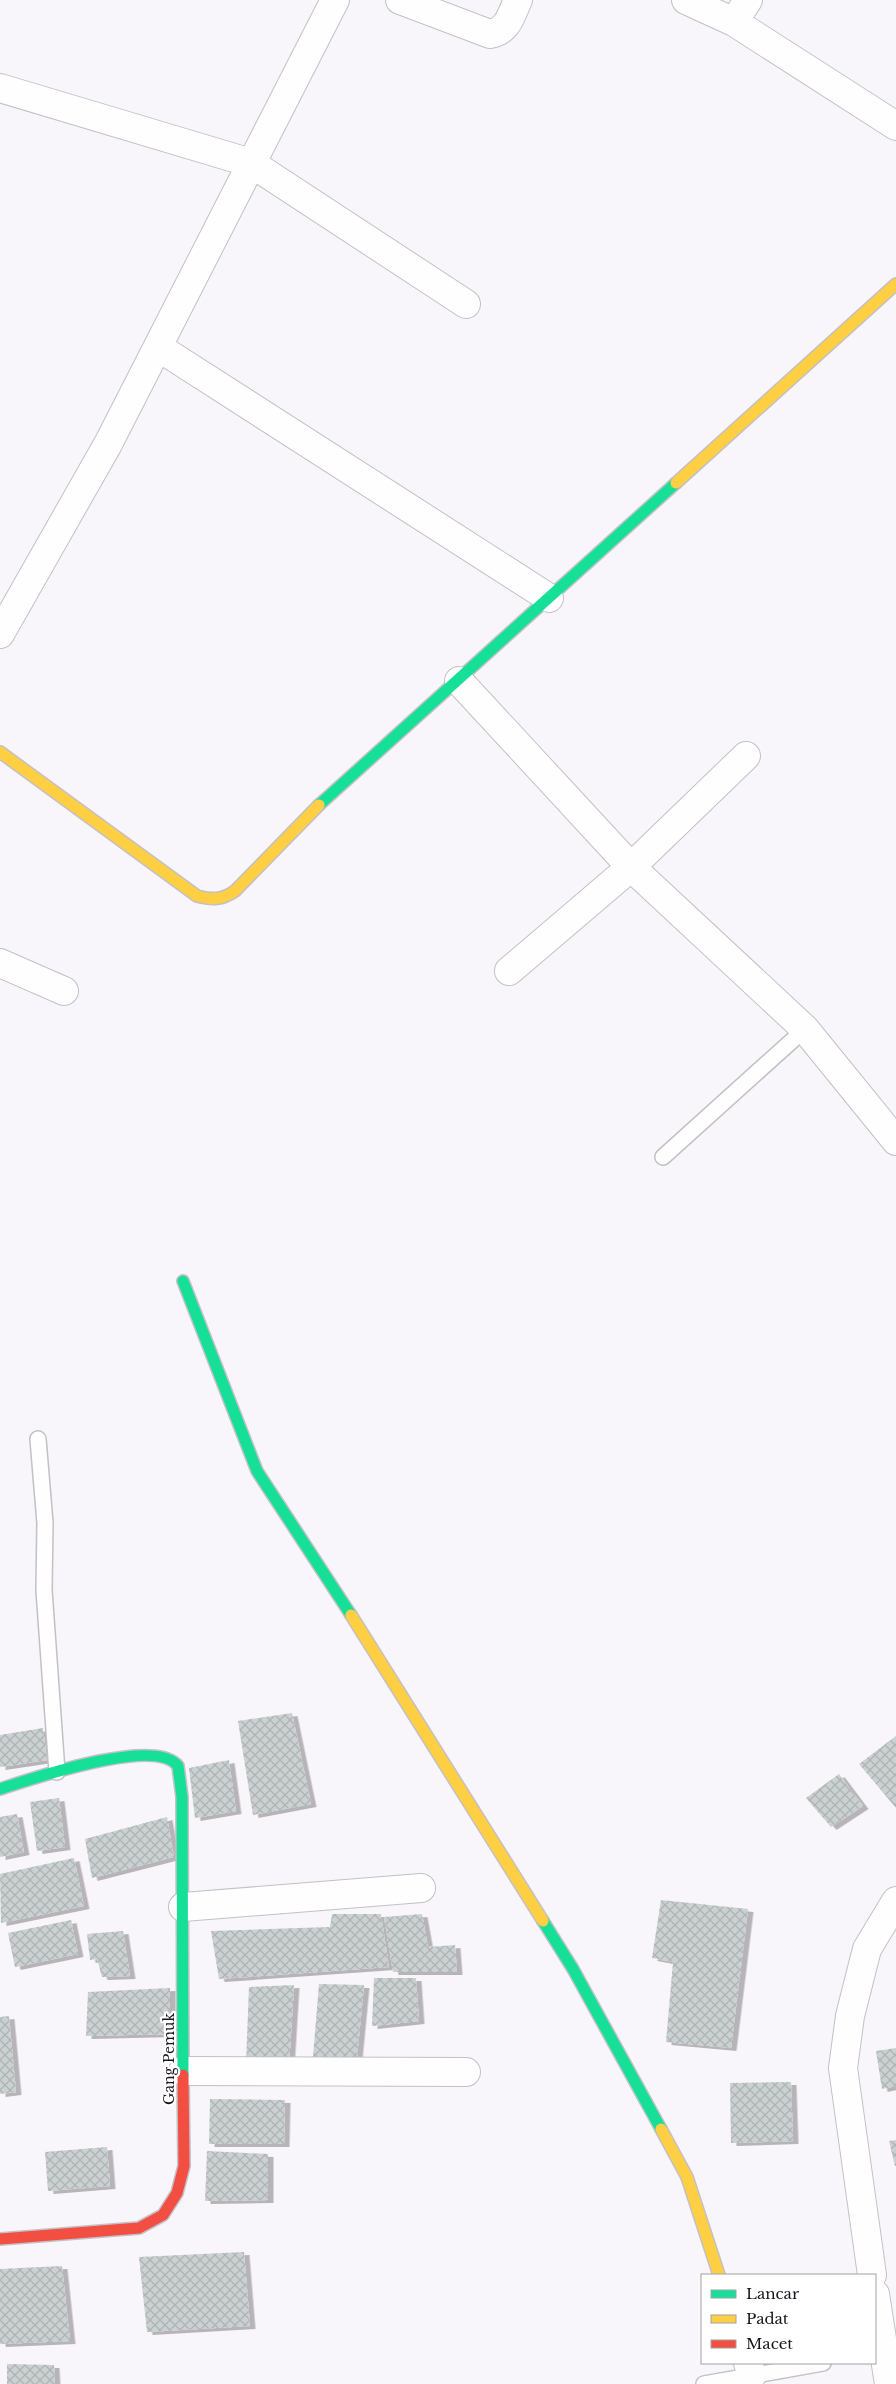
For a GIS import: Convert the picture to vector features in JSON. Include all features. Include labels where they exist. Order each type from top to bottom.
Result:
[{"type":"street","points":[[0,634],[108,444],[336,0]]},
{"type":"street","points":[[400,0],[490,34],[499,32],[506,27],[518,0]]},
{"type":"street","points":[[686,0],[741,11],[896,126]]},
{"type":"street","points":[[0,88],[251,163],[466,304]]},
{"type":"street","points":[[0,752],[197,896],[212,901],[224,898],[235,892],[315,809],[896,284]]},
{"type":"street","points":[[158,348],[549,598]]},
{"type":"street","points":[[458,681],[631,867],[805,1029],[896,1141]]},
{"type":"street","points":[[509,971],[631,867],[746,756]]},
{"type":"street","points":[[0,963],[64,991]]},
{"type":"street","points":[[183,1281],[258,1471],[345,1605],[573,1969],[687,2177],[719,2274]]},
{"type":"street","name":"Gang Pemuk","points":[[0,1789],[97,1761],[163,1755],[176,1762],[180,1772],[183,1907],[184,2166],[177,2193],[163,2215],[139,2228],[0,2239]]},
{"type":"street","points":[[183,1907],[421,1888]]},
{"type":"street","points":[[872,2274],[843,2068],[850,2016],[867,1948],[896,1901]]},
{"type":"street","points":[[183,2071],[466,2072]]},
{"type":"street","points":[[876,2300],[889,2384]]},
{"type":"lane","points":[[662,1157],[805,1029]]},
{"type":"lane","points":[[38,1439],[45,1523],[44,1590],[57,1772]]},
{"type":"lane","points":[[704,2384],[750,2369],[811,2364]]},
{"type":"building","points":[[292,1713],[311,1804],[253,1815],[238,1721]]},
{"type":"building","points":[[43,1728],[47,1760],[0,1767],[0,1735]]},
{"type":"building","points":[[896,1736],[896,1808],[859,1764]]},
{"type":"building","points":[[229,1760],[236,1811],[195,1818],[189,1768]]},
{"type":"building","points":[[839,1774],[863,1806],[831,1827],[806,1798]]},
{"type":"building","points":[[59,1798],[65,1847],[37,1851],[30,1802]]},
{"type":"building","points":[[17,1814],[24,1852],[0,1857],[0,1817]]},
{"type":"building","points":[[167,1817],[174,1857],[92,1878],[85,1839]]},
{"type":"building","points":[[74,1858],[84,1906],[1,1923],[0,1874]]},
{"type":"building","points":[[661,1900],[748,1909],[731,2048],[666,2042],[673,1962],[652,1958]]},
{"type":"building","points":[[332,1914],[381,1914],[389,1967],[219,1979],[211,1931],[330,1927]]},
{"type":"building","points":[[422,1914],[428,1947],[455,1945],[457,1972],[393,1972],[384,1917]]},
{"type":"building","points":[[71,1920],[78,1954],[15,1967],[8,1933]]},
{"type":"building","points":[[123,1931],[130,1976],[102,1977],[97,1959],[90,1960],[87,1934]]},
{"type":"building","points":[[374,1978],[416,1978],[419,2021],[372,2026]]},
{"type":"building","points":[[319,1984],[364,1985],[357,2057],[313,2057]]},
{"type":"building","points":[[294,1985],[289,2066],[246,2064],[249,1987]]},
{"type":"building","points":[[170,1988],[170,2034],[86,2036],[88,1992]]},
{"type":"building","points":[[9,2016],[16,2092],[0,2094],[0,2017]]},
{"type":"building","points":[[896,2048],[896,2086],[882,2089],[876,2051]]},
{"type":"building","points":[[791,2082],[793,2141],[731,2143],[730,2083]]},
{"type":"building","points":[[210,2099],[285,2100],[284,2144],[209,2144]]},
{"type":"building","points":[[896,2140],[896,2166],[895,2166],[889,2141]]},
{"type":"building","points":[[107,2147],[110,2186],[48,2191],[45,2152]]},
{"type":"building","points":[[207,2151],[268,2154],[268,2200],[205,2201]]},
{"type":"building","points":[[244,2252],[250,2326],[147,2332],[139,2257]]},
{"type":"building","points":[[62,2266],[70,2341],[0,2344],[0,2269]]},
{"type":"building","points":[[7,2364],[54,2365],[55,2384],[7,2384]]},
{"type":"traffic: fast","points":[[319,805],[676,483]]},
{"type":"traffic: fast","points":[[183,1281],[257,1471],[351,1615]]},
{"type":"traffic: fast","points":[[0,1789],[64,1769],[120,1757],[145,1756],[165,1758],[178,1766],[182,1797],[183,2075]]},
{"type":"traffic: fast","points":[[543,1921],[573,1969],[661,2129]]},
{"type":"traffic: slow","points":[[676,483],[896,284]]},
{"type":"traffic: slow","points":[[0,752],[197,896],[207,898],[221,898],[235,891],[319,805]]},
{"type":"traffic: slow","points":[[351,1615],[543,1921]]},
{"type":"traffic: slow","points":[[661,2129],[687,2177],[719,2274]]},
{"type":"traffic: jam","points":[[0,2239],[139,2228],[163,2215],[177,2193],[184,2166],[183,2075]]}]
